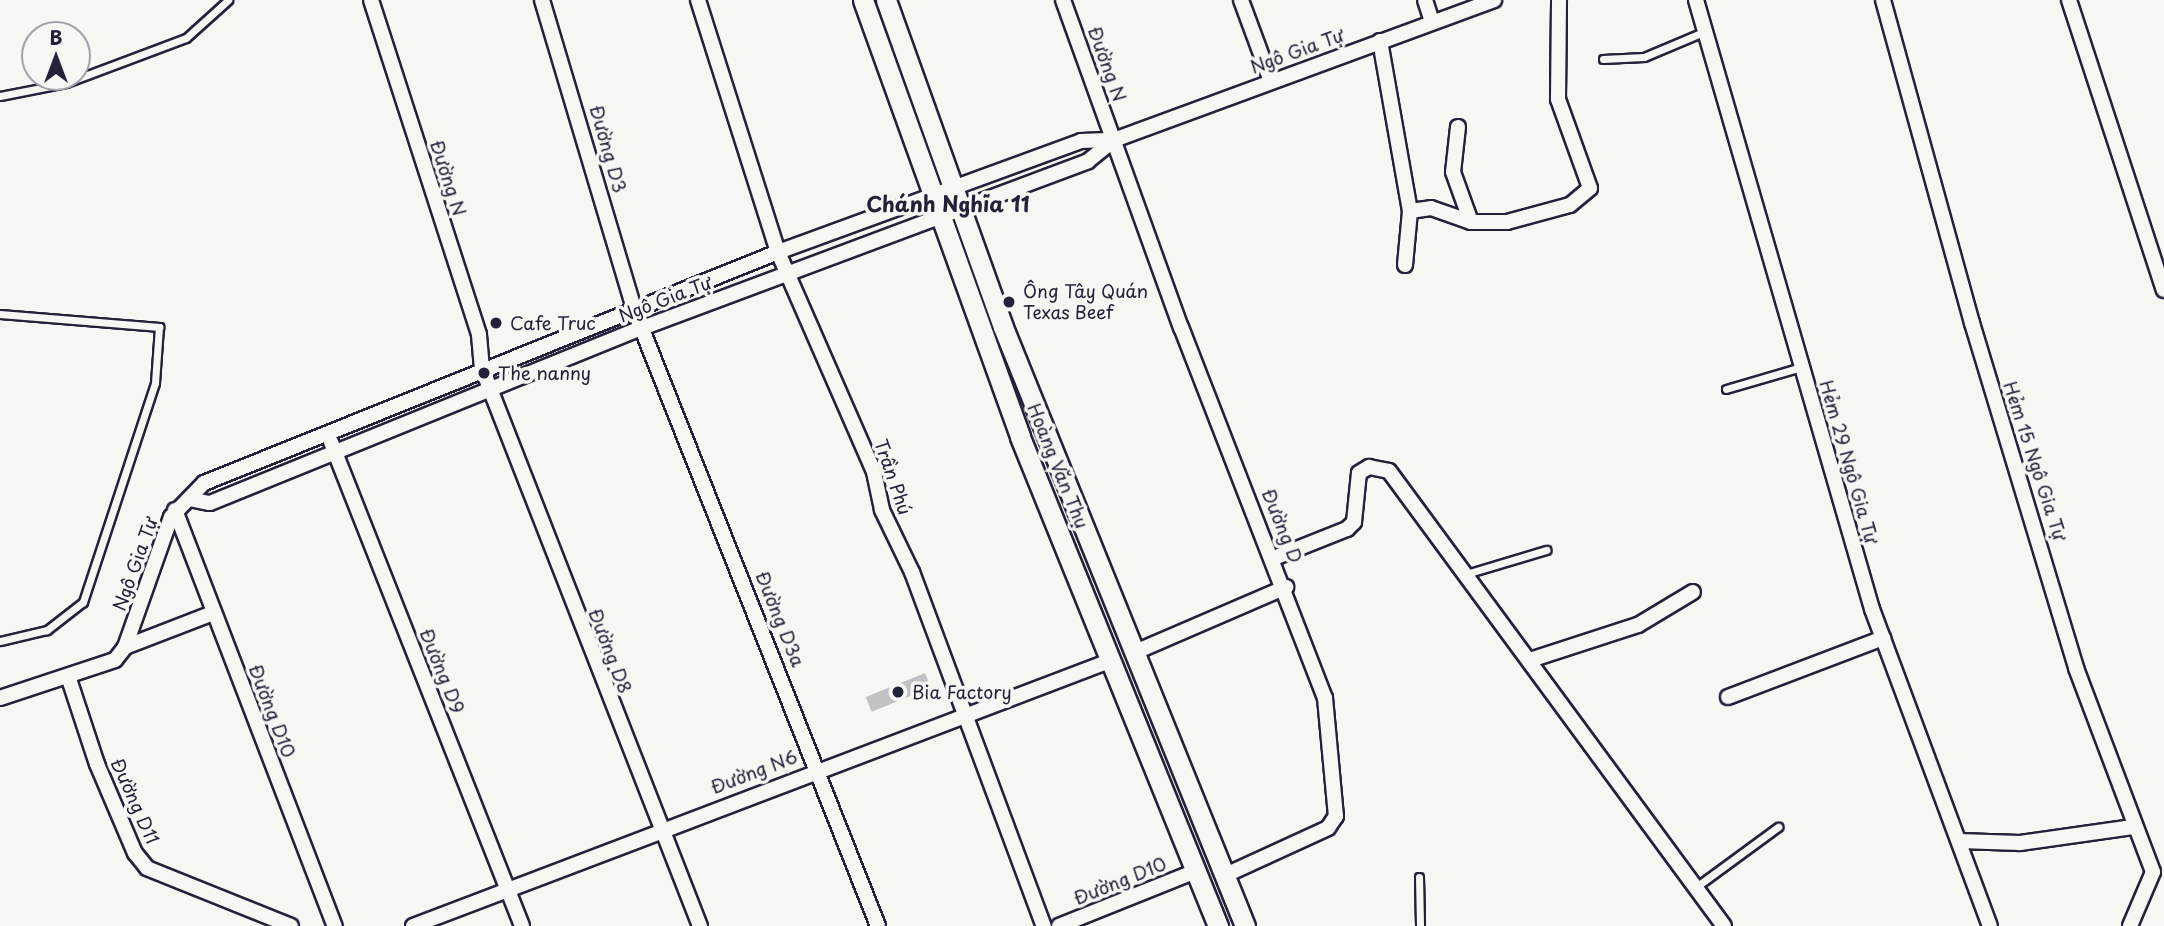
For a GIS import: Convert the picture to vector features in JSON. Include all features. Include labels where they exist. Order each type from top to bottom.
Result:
[{"type":"street","name":"Đường N","points":[[371,0],[479,335],[482,368],[490,387]]},
{"type":"street","name":"Đường D3","points":[[542,0],[642,328]]},
{"type":"street","name":"Trần Phú","points":[[698,0],[778,253],[874,472],[882,510],[912,572],[1044,926]]},
{"type":"street","name":"Hoàng Văn Thụ","points":[[863,0],[930,197],[1020,437],[1218,926]]},
{"type":"street","name":"Hoàng Văn Thụ","points":[[886,0],[950,189],[1003,327],[1244,922]]},
{"type":"street","name":"Đường N","points":[[1063,0],[1115,141]]},
{"type":"street","points":[[1241,0],[1271,81]]},
{"type":"street","points":[[1425,0],[1432,22]]},
{"type":"street","name":"Ngô Gia Tự","points":[[189,499],[210,503],[334,449],[490,387],[787,272],[1088,161],[1115,141],[1494,0]]},
{"type":"street","points":[[1410,211],[1431,208],[1471,222],[1507,222],[1570,205],[1590,188],[1558,99],[1559,0]]},
{"type":"street","name":"Hẻm 29 Ngô Gia Tự","points":[[1696,0],[1882,638],[1990,926]]},
{"type":"street","name":"Hẻm 15 Ngô Gia Tự","points":[[1883,0],[1972,323],[2076,668],[2133,827],[2159,870],[2130,926]]},
{"type":"street","points":[[2070,0],[2164,290]]},
{"type":"street","points":[[1380,41],[1410,211],[1405,265]]},
{"type":"street","points":[[888,76],[909,68]]},
{"type":"street","points":[[1458,127],[1453,172],[1471,222]]},
{"type":"street","name":"Ngô Gia Tự","points":[[125,647],[175,510],[204,483],[327,430],[778,253],[1081,141],[1115,141]]},
{"type":"street","name":"Đường D","points":[[1115,141],[1181,327],[1286,587],[1325,698],[1336,816],[1328,828],[1226,875]]},
{"type":"street","points":[[982,334],[1003,327]]},
{"type":"street","name":"Đường D3a","points":[[642,328],[878,926]]},
{"type":"street","name":"Đường D8","points":[[490,387],[700,926]]},
{"type":"street","points":[[1020,437],[1043,427]]},
{"type":"street","name":"Đường D9","points":[[327,430],[522,926]]},
{"type":"street","points":[[1274,558],[1347,528],[1354,522],[1359,473],[1369,467],[1389,471],[1401,483],[1724,926]]},
{"type":"street","name":"Đường D10","points":[[175,510],[335,926]]},
{"type":"street","points":[[1060,537],[1082,525]]},
{"type":"street","points":[[1112,660],[1286,587]]},
{"type":"street","points":[[1530,660],[1638,625],[1693,592]]},
{"type":"street","points":[[0,698],[69,679],[115,660],[125,647],[213,612]]},
{"type":"street","points":[[1728,697],[1882,638]]},
{"type":"street","name":"Đường N6","points":[[414,926],[817,768],[1112,660]]},
{"type":"street","name":"Đường D11","points":[[69,679],[97,764],[135,853],[147,868],[291,926]]},
{"type":"street","points":[[1165,793],[1186,783]]},
{"type":"street","points":[[1959,841],[2021,843],[2133,827]]},
{"type":"street","name":"Đường D10","points":[[1059,926],[1196,871]]},
{"type":"street","points":[[1218,926],[1244,922]]},
{"type":"lane","points":[[0,96],[66,83],[186,38],[228,0]]},
{"type":"lane","points":[[1603,59],[1644,57],[1706,31]]},
{"type":"lane","points":[[0,314],[159,327],[155,383],[83,602],[47,630],[0,641]]},
{"type":"lane","points":[[1726,389],[1801,367]]},
{"type":"lane","points":[[1465,574],[1546,550]]},
{"type":"lane","points":[[1696,887],[1778,827]]},
{"type":"lane","points":[[1419,877],[1420,926]]},
{"type":"building","name":"Bia Factory","points":[[925,673],[931,688],[872,712],[866,697]]},
{"type":"place","name":"Ông Tây Quán Texas Beef","points":[[1009,302]]},
{"type":"place","name":"Cafe Truc","points":[[496,323]]},
{"type":"place","name":"The nanny","points":[[484,373]]},
{"type":"place","name":"Bia Factory","points":[[898,692]]},
{"type":"district","name":"Chánh Nghĩa 11","points":[[948,203]]}]
